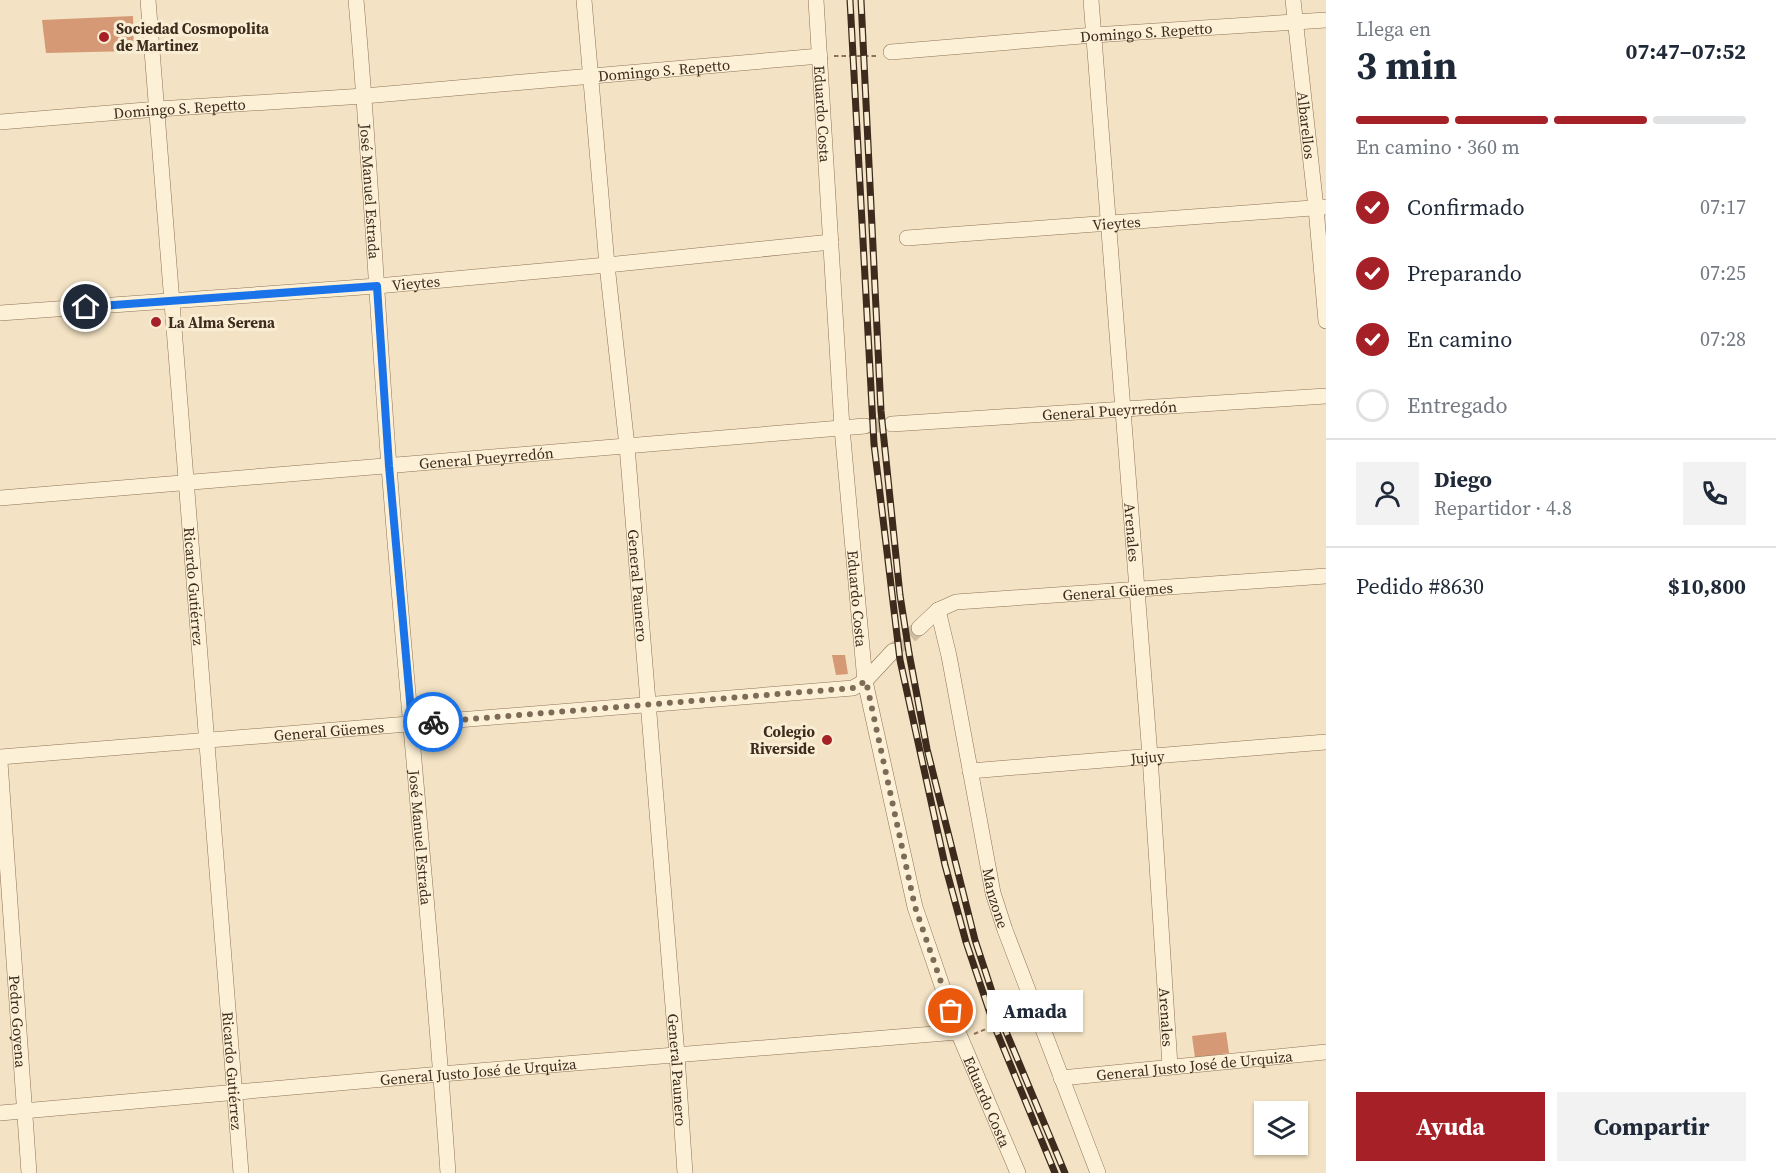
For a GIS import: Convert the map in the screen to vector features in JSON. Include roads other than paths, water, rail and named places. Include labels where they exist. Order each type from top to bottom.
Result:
[{"type":"street","name":"Ricardo Gutiérrez","points":[[148,0],[241,1173]]},
{"type":"street","name":"José Manuel Estrada","points":[[356,0],[389,466],[448,1173]]},
{"type":"street","name":"General Paunero","points":[[584,0],[607,265],[627,446],[685,1173]]},
{"type":"street","name":"Eduardo Costa","points":[[816,0],[842,428],[866,681],[915,907],[959,1036],[1018,1173]]},
{"type":"street","name":"Arenales","points":[[1091,0],[1150,756],[1170,1066]]},
{"type":"street","name":"Albarellos","points":[[1293,0],[1294,23],[1321,208],[1326,321]]},
{"type":"street","name":"Domingo S. Repetto","points":[[891,52],[1094,35],[1326,20]]},
{"type":"street","name":"Domingo S. Repetto","points":[[0,122],[364,96],[819,56]]},
{"type":"street","name":"Vieytes","points":[[907,238],[1321,208]]},
{"type":"street","name":"Vieytes","points":[[0,314],[377,286],[831,242]]},
{"type":"street","name":"General Pueyrredón","points":[[892,424],[1326,396]]},
{"type":"street","name":"General Pueyrredón","points":[[0,498],[865,426]]},
{"type":"street","name":"General Güemes","points":[[919,628],[938,610],[956,602],[1326,576]]},
{"type":"street","name":"Manzone","points":[[938,610],[950,656],[993,893],[1098,1173]]},
{"type":"street","points":[[866,681],[893,651]]},
{"type":"street","name":"General Güemes","points":[[0,757],[853,688],[866,681]]},
{"type":"street","name":"Jujuy","points":[[970,771],[1326,742]]},
{"type":"street","name":"Pedro Goyena","points":[[0,762],[29,1173]]},
{"type":"street","name":"General Justo José de Urquiza","points":[[0,1113],[677,1055],[959,1036]]},
{"type":"street","name":"General Justo José de Urquiza","points":[[1061,1078],[1326,1052]]},
{"type":"tunnel","points":[[865,426],[892,424]]},
{"type":"tunnel","points":[[893,651],[919,628]]},
{"type":"railway","points":[[850,0],[874,444],[900,660],[945,865],[966,942],[994,1025],[1055,1173]]},
{"type":"railway","points":[[861,0],[881,411],[900,595],[909,653],[927,749],[975,940],[1002,1022],[1065,1173]]},
{"type":"place","name":"Sociedad Cosmopolita de Martinez","points":[[104,37]]},
{"type":"place","name":"La Alma Serena","points":[[156,322]]},
{"type":"place","name":"Colegio Riverside","points":[[827,740]]},
{"type":"place","name":"Amada","points":[[951,1011]]}]
